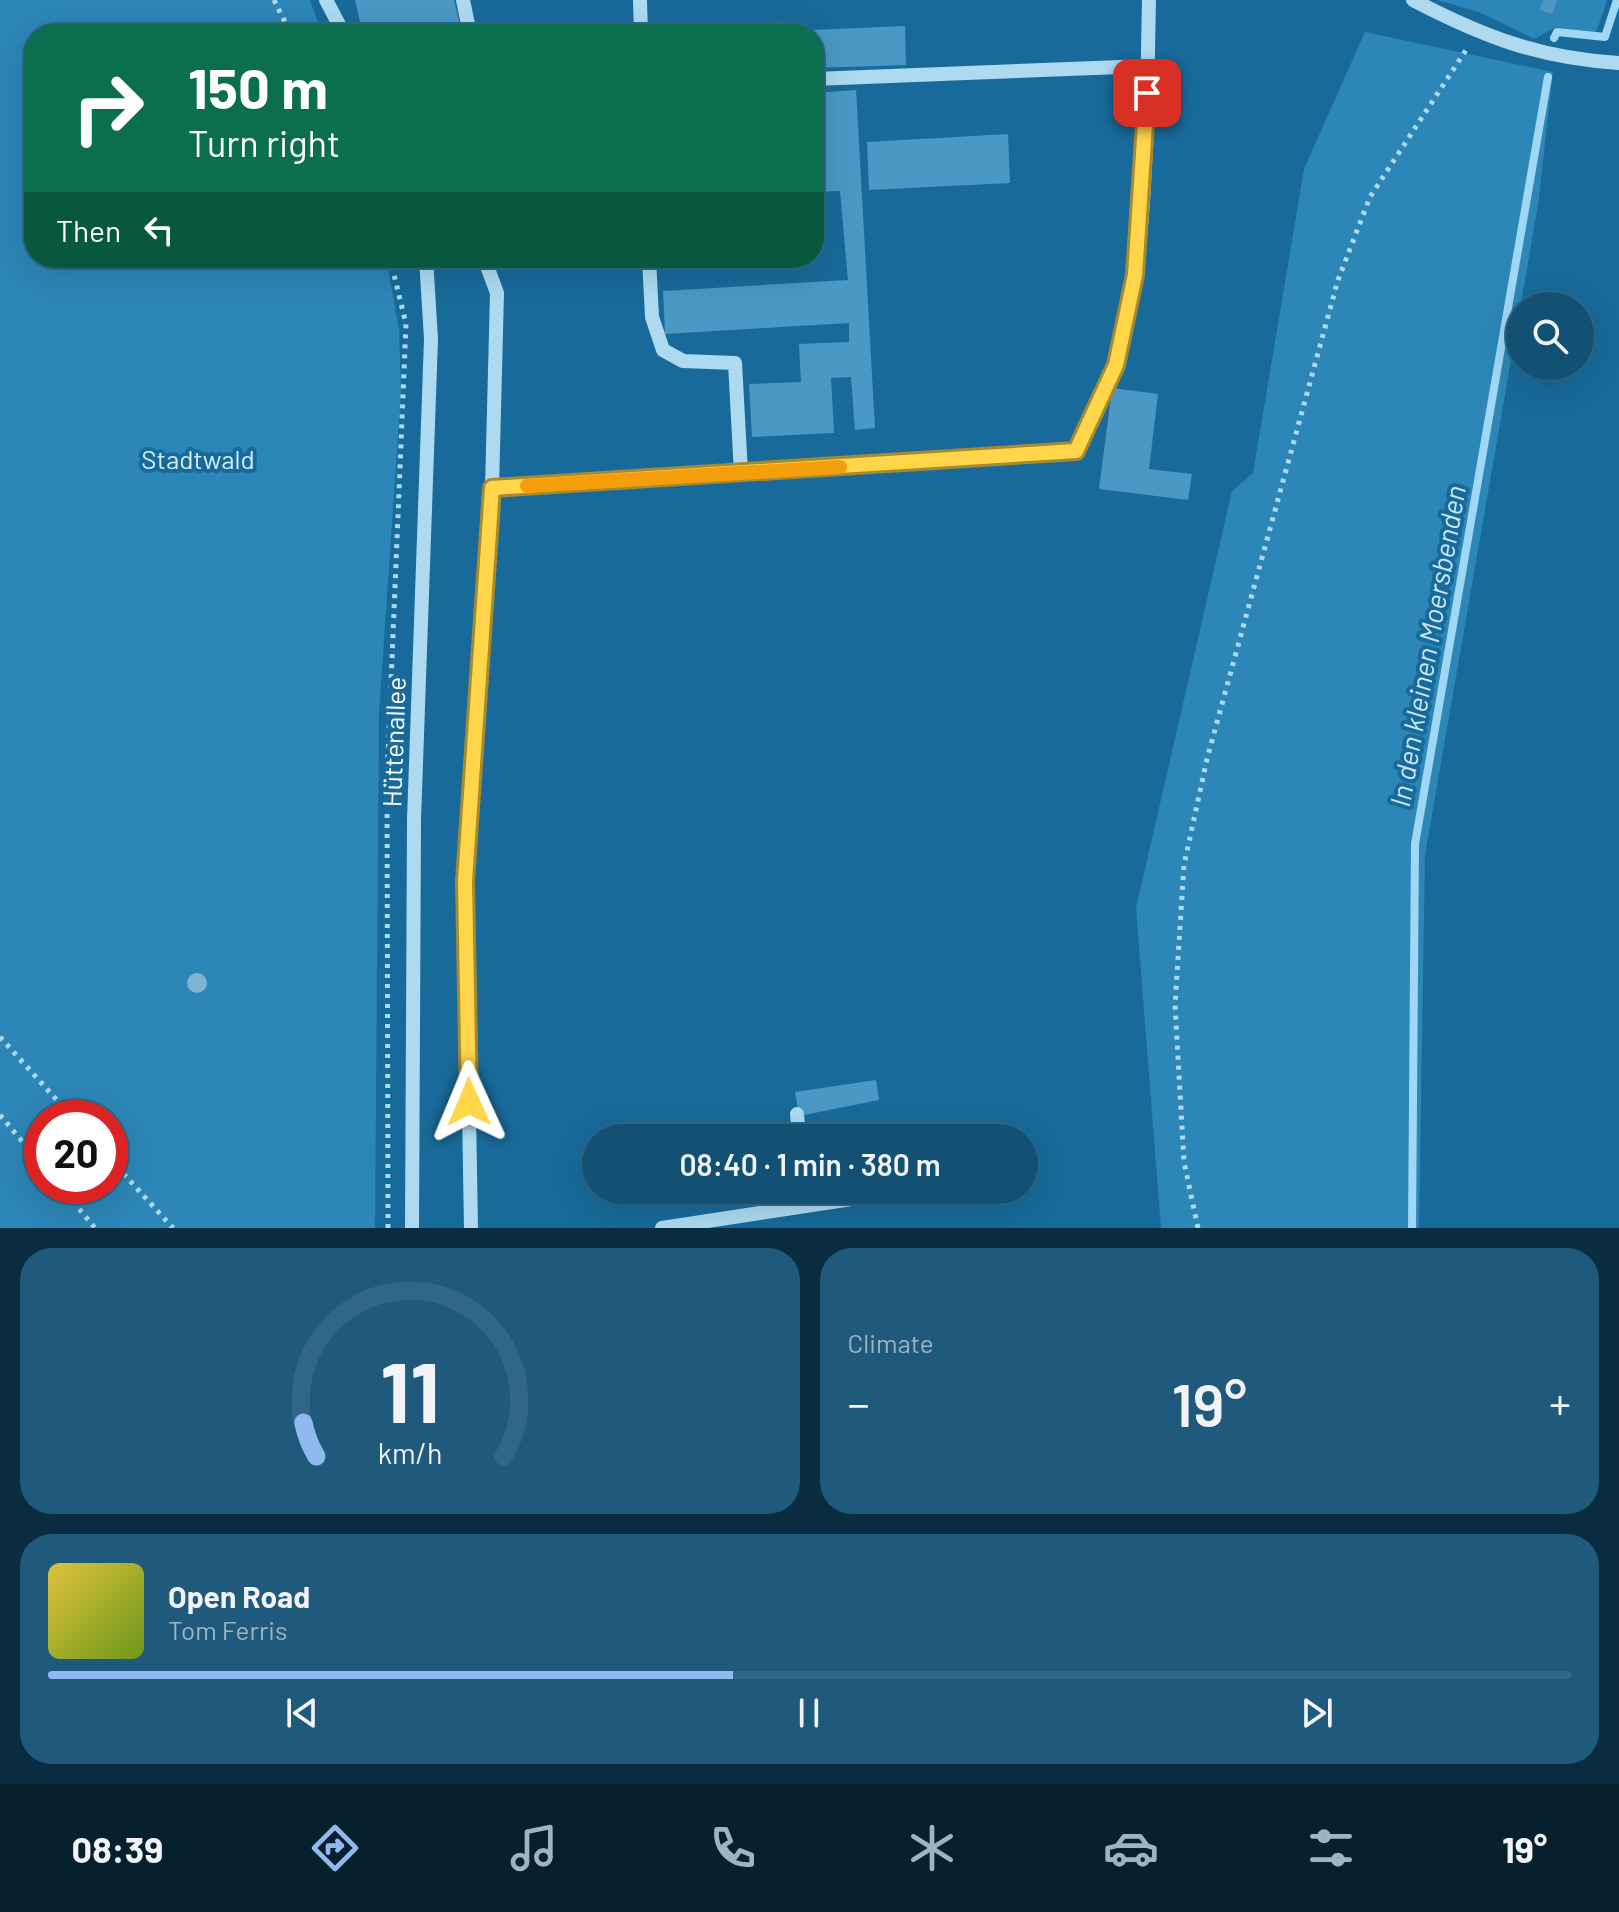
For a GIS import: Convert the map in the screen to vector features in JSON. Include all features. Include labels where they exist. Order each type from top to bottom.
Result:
[{"type":"street","points":[[326,0],[339,24]]},
{"type":"street","points":[[463,0],[468,24]]},
{"type":"street","points":[[640,0],[641,24]]},
{"type":"street","points":[[492,488],[1076,451],[1116,365],[1135,275],[1144,175],[1149,0]]},
{"type":"street","points":[[1413,0],[1474,32],[1570,60],[1619,63]]},
{"type":"street","points":[[824,79],[1147,66]]},
{"type":"street","name":"Hüttenallee","points":[[412,1228],[414,820],[431,339],[427,268]]},
{"type":"street","points":[[471,1228],[465,881],[492,488],[497,293],[488,268]]},
{"type":"street","points":[[650,268],[652,317],[663,350],[683,361],[735,363],[741,473]]},
{"type":"street","points":[[797,1114],[798,1124]]},
{"type":"street","points":[[662,1228],[817,1204]]},
{"type":"path","points":[[274,0],[286,24]]},
{"type":"path","points":[[1198,1228],[1184,1162],[1175,1005],[1184,865],[1207,759],[1338,280],[1370,197],[1464,58],[1474,32]]},
{"type":"path","points":[[388,1228],[387,779],[406,324],[392,268]]},
{"type":"path","points":[[0,1037],[57,1100]]},
{"type":"path","points":[[0,1115],[24,1144]]},
{"type":"path","points":[[128,1179],[173,1228]]},
{"type":"path","points":[[75,1204],[95,1228]]},
{"type":"green space","name":"Stadtwald","points":[[0,0],[310,0],[318,24],[24,24],[24,268],[388,268],[399,329],[401,392],[379,713],[375,1228],[0,1228]]},
{"type":"green space","points":[[1437,0],[1607,0],[1596,33],[1556,27],[1534,39],[1479,12]]},
{"type":"green space","points":[[1365,32],[1553,72],[1538,205],[1523,292],[1506,292],[1508,380],[1425,855],[1419,1228],[1161,1228],[1136,908],[1232,491],[1253,473],[1304,169]]},
{"type":"building","points":[[355,0],[454,0],[460,24],[361,24]]},
{"type":"building","points":[[1543,0],[1557,0],[1552,14],[1540,10]]},
{"type":"building","points":[[905,26],[906,65],[824,68],[824,29]]},
{"type":"building","points":[[856,90],[875,428],[855,430],[851,377],[831,378],[834,433],[752,437],[749,384],[801,382],[799,344],[849,342],[849,323],[665,334],[663,291],[848,280],[840,191],[824,192],[824,92]]},
{"type":"building","points":[[1008,134],[1010,183],[869,190],[867,142]]},
{"type":"building","points":[[1112,388],[1158,394],[1149,469],[1192,474],[1188,500],[1099,489]]},
{"type":"building","points":[[876,1080],[879,1100],[799,1116],[795,1092]]},
{"type":"waterway","name":"In den kleinen Moersbenden","points":[[1554,38],[1557,32],[1605,37],[1617,0]]},
{"type":"waterway","name":"In den kleinen Moersbenden","points":[[1412,1228],[1415,844],[1548,77]]},
{"type":"slow traffic","points":[[527,486],[840,467]]},
{"type":"route","points":[[469,1102],[465,881],[492,488],[1076,451],[1116,365],[1135,275],[1144,175],[1147,93]]}]
